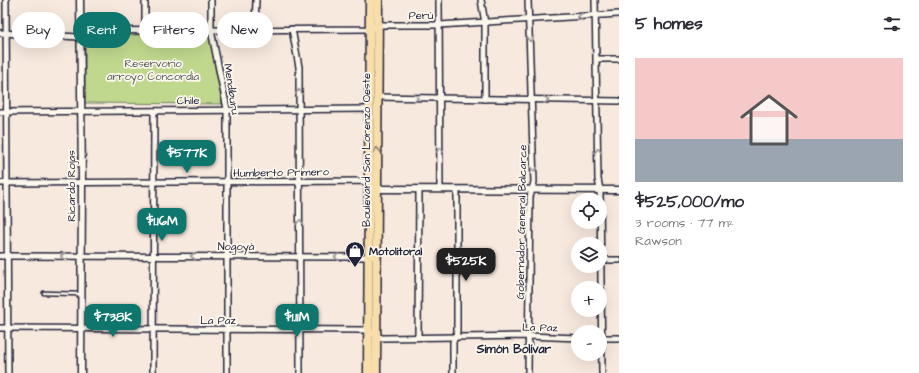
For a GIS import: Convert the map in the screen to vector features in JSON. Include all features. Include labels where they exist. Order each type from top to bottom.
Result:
[{"type":"main road","name":"Boulevard San Lorenzo Oeste","points":[[368,373],[372,333],[372,257],[369,183],[374,97],[374,27],[370,0]]},
{"type":"main road","name":"Boulevard San Lorenzo Oeste","points":[[374,27],[378,0]]},
{"type":"main road","name":"Boulevard San Lorenzo Oeste","points":[[372,257],[377,189],[373,109]]},
{"type":"main road","name":"Boulevard San Lorenzo Oeste","points":[[372,333],[376,373]]},
{"type":"street","points":[[6,0],[8,373]]},
{"type":"street","name":"Ricardo Rojas","points":[[80,0],[80,12]]},
{"type":"street","points":[[145,0],[145,12]]},
{"type":"street","name":"Mendiburu","points":[[211,0],[211,30],[227,109],[227,373]]},
{"type":"street","points":[[256,0],[256,12]]},
{"type":"street","points":[[439,0],[440,189]]},
{"type":"street","points":[[481,0],[485,23],[485,99]]},
{"type":"street","name":"Gobernador General Balcarce","points":[[528,0],[534,182],[530,197],[528,373]]},
{"type":"street","points":[[596,0],[598,179],[600,190],[601,237]]},
{"type":"street","name":"Perú","points":[[273,29],[439,26],[619,14]]},
{"type":"street","points":[[292,29],[299,67],[300,109],[300,373]]},
{"type":"street","name":"Perú","points":[[211,30],[217,30]]},
{"type":"street","points":[[0,33],[73,38]]},
{"type":"street","name":"Ricardo Rojas","points":[[80,48],[82,183],[81,373]]},
{"type":"street","points":[[597,59],[619,58]]},
{"type":"street","points":[[374,97],[619,101]]},
{"type":"street","name":"Chile","points":[[0,112],[373,109]]},
{"type":"street","points":[[153,373],[154,111]]},
{"type":"street","name":"Humberto Primero","points":[[0,183],[366,181],[369,183]]},
{"type":"street","points":[[369,183],[377,189],[619,190]]},
{"type":"street","points":[[418,337],[419,190]]},
{"type":"street","points":[[452,373],[453,342],[457,332],[457,190]]},
{"type":"street","name":"Nogoyá","points":[[0,256],[372,257]]},
{"type":"street","points":[[607,260],[619,260]]},
{"type":"street","points":[[601,325],[602,273]]},
{"type":"street","name":"La Paz","points":[[0,328],[300,330],[372,333],[382,338],[455,336],[571,338]]},
{"type":"street","points":[[607,338],[619,338]]},
{"type":"street","points":[[602,361],[602,373]]},
{"type":"lane","points":[[44,294],[81,294]]},
{"type":"green space","name":"Reservorio arroyo Concordia","points":[[131,35],[139,35],[139,48],[209,48],[209,35],[222,104],[85,103],[85,48],[131,48]]},
{"type":"place","name":"Motolitoral","points":[[355,268]]},
{"type":"district","name":"Simón Bolívar","points":[[514,349]]}]
